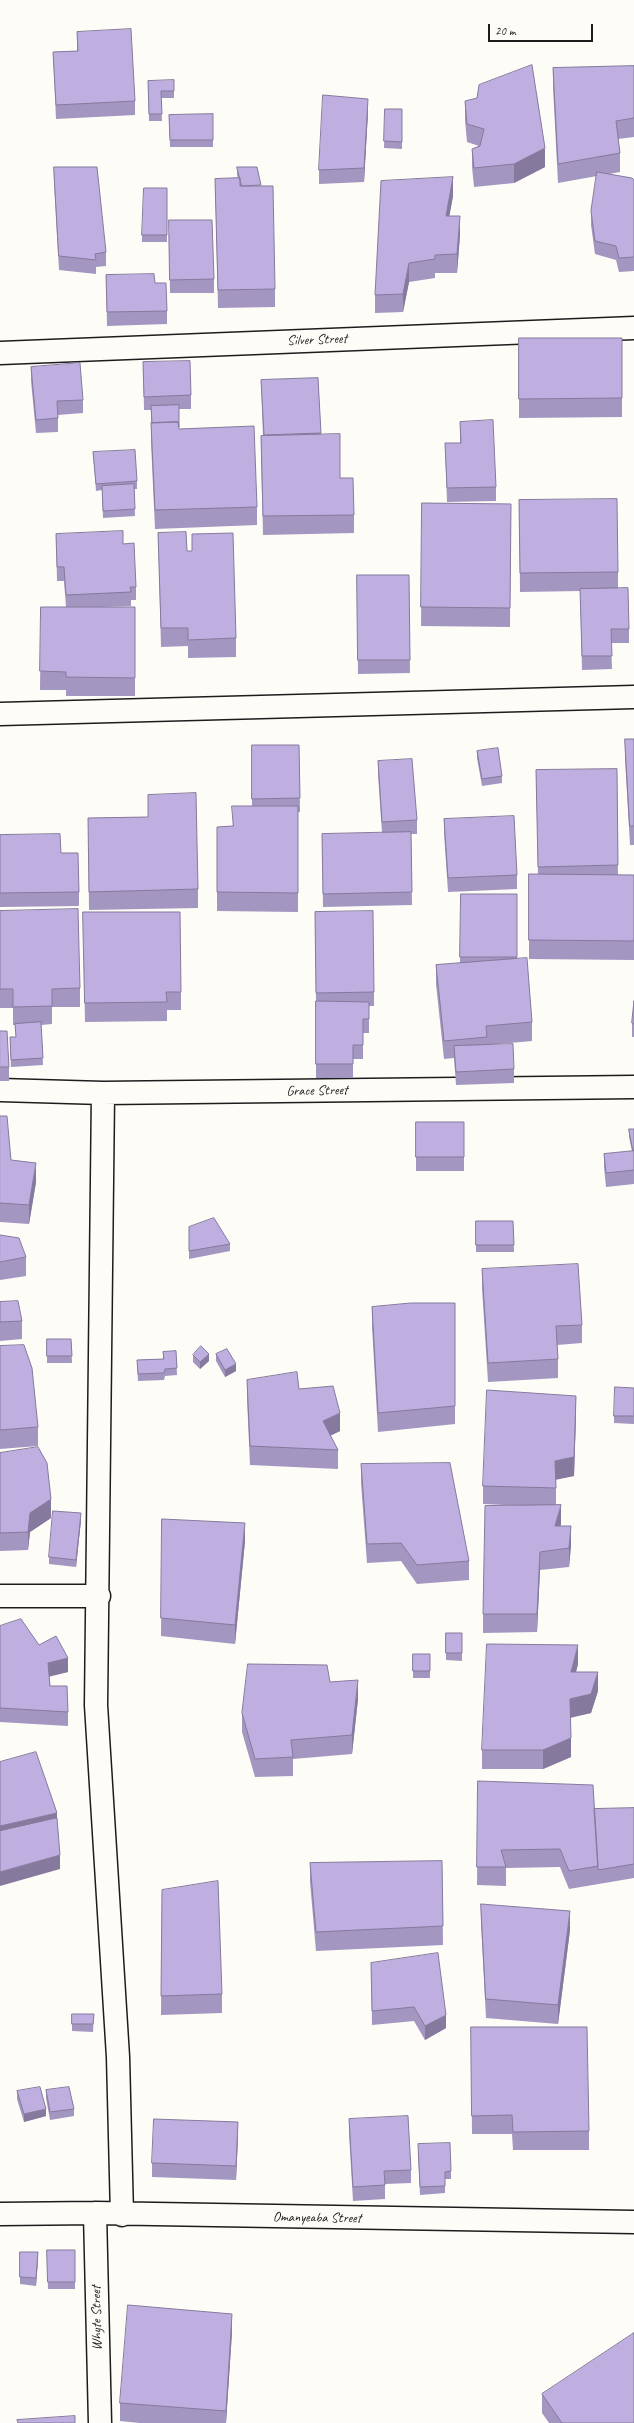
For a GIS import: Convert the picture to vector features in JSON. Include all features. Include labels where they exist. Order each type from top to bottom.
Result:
[{"type":"street","name":"Silver Street","points":[[0,353],[634,328]]},
{"type":"street","points":[[0,714],[634,697]]},
{"type":"street","name":"Grace Street","points":[[0,1090],[104,1093],[634,1086]]},
{"type":"street","points":[[104,1093],[99,1596],[96,1705],[118,2057],[122,2215]]},
{"type":"street","points":[[0,1596],[99,1596]]},
{"type":"street","name":"Omanyeaba Street","points":[[0,2214],[95,2213],[122,2215],[634,2222]]},
{"type":"street","name":"Whyte Street","points":[[95,2213],[100,2423]]},
{"type":"building","points":[[131,29],[135,101],[56,105],[53,52],[78,51],[77,32]]},
{"type":"building","points":[[532,65],[545,148],[514,164],[474,168],[472,149],[480,146],[484,129],[467,124],[465,101],[477,98],[479,85]]},
{"type":"building","points":[[634,66],[634,118],[616,121],[620,153],[558,164],[553,68]]},
{"type":"building","points":[[174,80],[174,91],[161,91],[162,114],[149,114],[148,81]]},
{"type":"building","points":[[323,95],[368,99],[364,168],[319,170]]},
{"type":"building","points":[[385,109],[402,109],[402,142],[384,141]]},
{"type":"building","points":[[213,114],[213,140],[170,140],[169,115]]},
{"type":"building","points":[[54,167],[97,167],[106,252],[95,254],[96,260],[59,256]]},
{"type":"building","points":[[237,167],[257,167],[261,185],[242,186]]},
{"type":"building","points":[[597,172],[632,178],[634,180],[634,257],[619,258],[616,246],[595,241],[591,211]]},
{"type":"building","points":[[453,177],[446,216],[460,216],[457,254],[435,255],[435,259],[409,263],[403,294],[375,295],[381,181]]},
{"type":"building","points":[[240,178],[240,186],[273,186],[275,289],[218,290],[215,179]]},
{"type":"building","points":[[144,188],[167,188],[167,235],[142,235]]},
{"type":"building","points":[[169,220],[212,220],[214,279],[170,280]]},
{"type":"building","points":[[154,274],[155,283],[166,283],[167,311],[107,312],[106,275]]},
{"type":"building","points":[[519,338],[622,338],[622,398],[519,399]]},
{"type":"building","points":[[190,361],[191,395],[144,397],[143,362]]},
{"type":"building","points":[[80,363],[83,400],[57,401],[58,418],[36,420],[31,367]]},
{"type":"building","points":[[318,378],[321,433],[264,435],[261,380]]},
{"type":"building","points":[[179,405],[179,427],[178,422],[152,423],[151,406]]},
{"type":"building","points":[[493,420],[496,487],[447,488],[445,443],[461,443],[460,422]]},
{"type":"building","points":[[178,422],[179,429],[254,426],[257,507],[155,510],[151,423]]},
{"type":"building","points":[[340,434],[340,478],[353,478],[354,515],[263,516],[261,436]]},
{"type":"building","points":[[135,450],[137,481],[96,484],[93,452]]},
{"type":"building","points":[[134,484],[135,509],[103,511],[102,486]]},
{"type":"building","points":[[617,499],[618,572],[520,573],[519,500]]},
{"type":"building","points":[[422,503],[511,504],[510,608],[421,607]]},
{"type":"building","points":[[123,531],[123,544],[134,543],[136,587],[130,587],[131,592],[66,595],[64,567],[57,567],[56,534]]},
{"type":"building","points":[[186,532],[187,551],[192,551],[192,534],[233,533],[236,638],[188,640],[188,628],[161,628],[158,533]]},
{"type":"building","points":[[357,575],[409,575],[410,660],[358,660]]},
{"type":"building","points":[[628,588],[629,629],[611,629],[612,656],[582,656],[580,589]]},
{"type":"building","points":[[41,607],[135,607],[135,678],[66,677],[66,672],[40,671]]},
{"type":"building","points":[[625,739],[634,739],[634,826],[630,826]]},
{"type":"building","points":[[252,745],[299,745],[300,798],[252,799]]},
{"type":"building","points":[[498,748],[502,776],[482,779],[477,751]]},
{"type":"building","points":[[412,759],[417,820],[382,822],[378,761]]},
{"type":"building","points":[[617,769],[618,865],[538,867],[536,770]]},
{"type":"building","points":[[196,793],[198,889],[89,892],[88,818],[148,817],[148,795]]},
{"type":"building","points":[[232,806],[298,806],[298,893],[217,892],[217,827],[233,826]]},
{"type":"building","points":[[514,816],[517,875],[448,878],[444,819]]},
{"type":"building","points":[[411,832],[412,892],[323,894],[322,834]]},
{"type":"building","points":[[60,834],[61,853],[78,853],[79,892],[0,893],[0,835]]},
{"type":"building","points":[[529,874],[634,875],[634,941],[529,940]]},
{"type":"building","points":[[461,894],[517,894],[517,957],[460,957]]},
{"type":"building","points":[[78,909],[80,988],[52,989],[52,1006],[13,1007],[13,989],[0,989],[0,911]]},
{"type":"building","points":[[373,911],[374,992],[316,993],[315,912]]},
{"type":"building","points":[[83,912],[180,912],[181,992],[166,992],[167,1002],[85,1003]]},
{"type":"building","points":[[527,958],[532,1022],[486,1026],[487,1037],[444,1041],[436,965]]},
{"type":"building","points":[[316,1001],[369,1002],[369,1019],[363,1019],[363,1045],[353,1045],[353,1064],[316,1064]]},
{"type":"building","points":[[634,1001],[634,1024],[632,1023]]},
{"type":"building","points":[[41,1022],[43,1058],[11,1060],[10,1037],[16,1037],[15,1024]]},
{"type":"building","points":[[0,1031],[7,1031],[9,1067],[0,1067]]},
{"type":"building","points":[[513,1044],[514,1069],[456,1072],[454,1046]]},
{"type":"building","points":[[0,1116],[7,1116],[11,1160],[36,1163],[29,1205],[0,1203]]},
{"type":"building","points":[[416,1122],[464,1122],[464,1157],[416,1157]]},
{"type":"building","points":[[629,1129],[634,1129],[634,1150],[633,1150]]},
{"type":"building","points":[[634,1151],[634,1170],[606,1173],[604,1154]]},
{"type":"building","points":[[214,1218],[230,1244],[189,1251],[189,1227]]},
{"type":"building","points":[[476,1221],[513,1221],[514,1245],[476,1245]]},
{"type":"building","points":[[0,1235],[19,1238],[26,1257],[0,1262]]},
{"type":"building","points":[[578,1264],[582,1325],[556,1326],[558,1359],[488,1363],[482,1269]]},
{"type":"building","points":[[18,1301],[22,1321],[0,1322],[0,1302]]},
{"type":"building","points":[[411,1303],[455,1303],[455,1406],[378,1413],[372,1307]]},
{"type":"building","points":[[47,1339],[71,1339],[72,1356],[47,1356]]},
{"type":"building","points":[[24,1345],[32,1368],[38,1427],[0,1430],[0,1346]]},
{"type":"building","points":[[201,1346],[209,1354],[200,1362],[193,1355]]},
{"type":"building","points":[[227,1349],[236,1364],[225,1370],[216,1354]]},
{"type":"building","points":[[176,1351],[177,1368],[165,1369],[164,1373],[138,1374],[137,1360],[164,1359],[163,1352]]},
{"type":"building","points":[[297,1372],[299,1389],[333,1386],[340,1413],[323,1421],[338,1450],[250,1446],[247,1380]]},
{"type":"building","points":[[615,1387],[634,1388],[634,1416],[614,1416]]},
{"type":"building","points":[[487,1390],[576,1396],[574,1457],[555,1461],[556,1488],[483,1486]]},
{"type":"building","points":[[38,1447],[47,1463],[51,1499],[30,1513],[28,1532],[0,1533],[0,1453]]},
{"type":"building","points":[[450,1463],[469,1561],[417,1565],[401,1543],[367,1544],[361,1464]]},
{"type":"building","points":[[561,1505],[555,1526],[571,1526],[569,1548],[540,1552],[537,1614],[483,1614],[485,1506]]},
{"type":"building","points":[[53,1511],[81,1513],[76,1560],[49,1557]]},
{"type":"building","points":[[162,1519],[245,1523],[235,1625],[161,1618]]},
{"type":"building","points":[[21,1619],[39,1645],[56,1636],[68,1658],[48,1663],[50,1686],[67,1686],[68,1712],[0,1708],[0,1626]]},
{"type":"building","points":[[446,1633],[462,1633],[462,1653],[446,1653]]},
{"type":"building","points":[[487,1644],[578,1645],[571,1672],[598,1672],[591,1694],[570,1699],[571,1738],[543,1750],[482,1750]]},
{"type":"building","points":[[413,1654],[430,1654],[430,1671],[413,1671]]},
{"type":"building","points":[[248,1664],[327,1665],[330,1682],[358,1680],[352,1735],[291,1740],[293,1757],[255,1759],[242,1713]]},
{"type":"building","points":[[36,1752],[57,1813],[0,1826],[0,1762]]},
{"type":"building","points":[[478,1781],[593,1785],[598,1866],[569,1871],[560,1849],[501,1850],[506,1867],[477,1867]]},
{"type":"building","points":[[634,1808],[634,1864],[598,1870],[594,1809]]},
{"type":"building","points":[[57,1818],[60,1855],[0,1872],[0,1831]]},
{"type":"building","points":[[442,1861],[443,1926],[316,1932],[310,1863]]},
{"type":"building","points":[[218,1881],[222,1994],[161,1996],[162,1890]]},
{"type":"building","points":[[481,1904],[570,1911],[558,2005],[486,1999]]},
{"type":"building","points":[[438,1953],[446,2015],[425,2026],[414,2007],[372,2011],[371,1963]]},
{"type":"building","points":[[72,2014],[94,2014],[93,2024],[72,2024]]},
{"type":"building","points":[[471,2027],[587,2027],[589,2131],[513,2132],[512,2115],[472,2116]]},
{"type":"building","points":[[40,2087],[46,2109],[24,2114],[17,2091]]},
{"type":"building","points":[[69,2087],[74,2109],[50,2112],[46,2090]]},
{"type":"building","points":[[408,2116],[411,2170],[384,2171],[385,2185],[353,2187],[349,2119]]},
{"type":"building","points":[[154,2119],[238,2122],[236,2166],[152,2163]]},
{"type":"building","points":[[450,2143],[451,2171],[445,2172],[445,2186],[420,2187],[418,2144]]},
{"type":"building","points":[[47,2250],[75,2250],[75,2282],[48,2282]]},
{"type":"building","points":[[20,2252],[38,2252],[36,2278],[20,2277]]},
{"type":"building","points":[[128,2305],[232,2314],[226,2411],[120,2403]]},
{"type":"building","points":[[634,2333],[634,2423],[562,2423],[542,2394]]},
{"type":"building","points":[[75,2416],[75,2423],[18,2423],[17,2420]]}]
